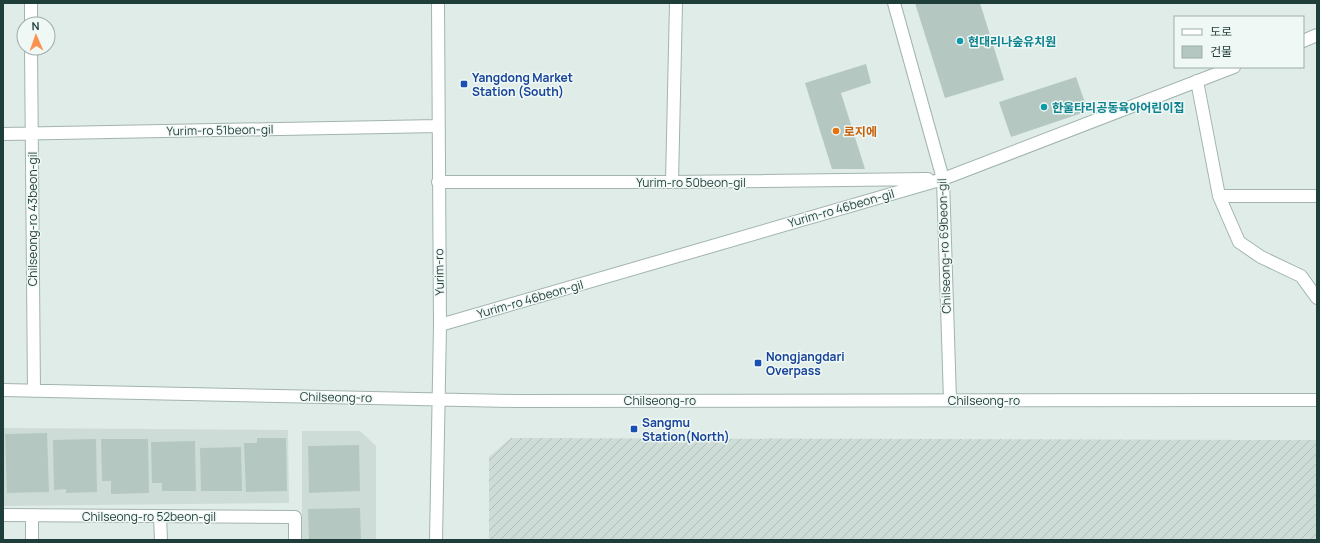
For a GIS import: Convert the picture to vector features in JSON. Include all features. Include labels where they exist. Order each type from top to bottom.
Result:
[{"type":"street","points":[[31,3],[31,16]]},
{"type":"street","name":"Yurim-ro","points":[[436,540],[440,325],[438,3]]},
{"type":"street","points":[[672,182],[676,3]]},
{"type":"street","name":"Chilseong-ro 69beon-gil","points":[[894,3],[943,179],[950,400]]},
{"type":"street","points":[[1304,41],[1317,35]]},
{"type":"street","name":"Chilseong-ro 43beon-gil","points":[[31,56],[34,391]]},
{"type":"street","name":"Yurim-ro 46beon-gil","points":[[440,325],[943,179],[1231,68]]},
{"type":"street","points":[[1197,81],[1219,196],[1239,242],[1261,257],[1301,276],[1317,298]]},
{"type":"street","name":"Yurim-ro 51beon-gil","points":[[3,134],[438,126]]},
{"type":"street","name":"Yurim-ro 50beon-gil","points":[[438,182],[672,182],[943,179]]},
{"type":"street","points":[[1219,196],[1317,196]]},
{"type":"street","name":"Chilseong-ro","points":[[3,390],[367,397],[438,400],[1317,400]]},
{"type":"street","name":"Chilseong-ro 52beon-gil","points":[[3,515],[295,517],[294,540]]},
{"type":"street","points":[[32,515],[32,540]]},
{"type":"street","points":[[160,517],[161,540]]},
{"type":"shaded area","points":[[3,428],[288,430],[289,503],[3,506]]},
{"type":"shaded area","points":[[302,431],[360,431],[376,446],[376,540],[302,540]]},
{"type":"shaded area","points":[[511,438],[1317,440],[1317,540],[489,540],[489,457]]},
{"type":"building","name":"현대리나숲유치원","points":[[915,3],[980,3],[1004,80],[945,98]]},
{"type":"building","name":"로지에","points":[[866,64],[871,83],[841,93],[865,169],[832,169],[805,83]]},
{"type":"building","name":"한울타리공동육아어린이집","points":[[1076,77],[1088,111],[1011,137],[999,102]]},
{"type":"building","points":[[47,433],[49,492],[7,493],[5,434]]},
{"type":"building","points":[[257,438],[286,438],[287,491],[246,492],[244,443],[257,443]]},
{"type":"building","points":[[96,439],[97,492],[66,493],[66,489],[54,490],[53,440]]},
{"type":"building","points":[[101,439],[148,439],[149,493],[111,494],[111,481],[102,481]]},
{"type":"building","points":[[195,441],[196,491],[162,491],[162,483],[152,483],[151,442]]},
{"type":"building","points":[[359,445],[360,491],[309,493],[308,446]]},
{"type":"building","points":[[241,447],[242,491],[201,491],[200,448]]},
{"type":"building","points":[[360,508],[361,540],[309,540],[308,509]]},
{"type":"place","name":"현대리나숲유치원","points":[[960,41]]},
{"type":"place","name":"Yangdong Market Station (South)","points":[[464,84]]},
{"type":"place","name":"한울타리공동육아어린이집","points":[[1044,107]]},
{"type":"place","name":"로지에","points":[[836,131]]},
{"type":"place","name":"Nongjangdari Overpass","points":[[758,363]]},
{"type":"place","name":"Sangmu Station(North)","points":[[634,429]]}]
